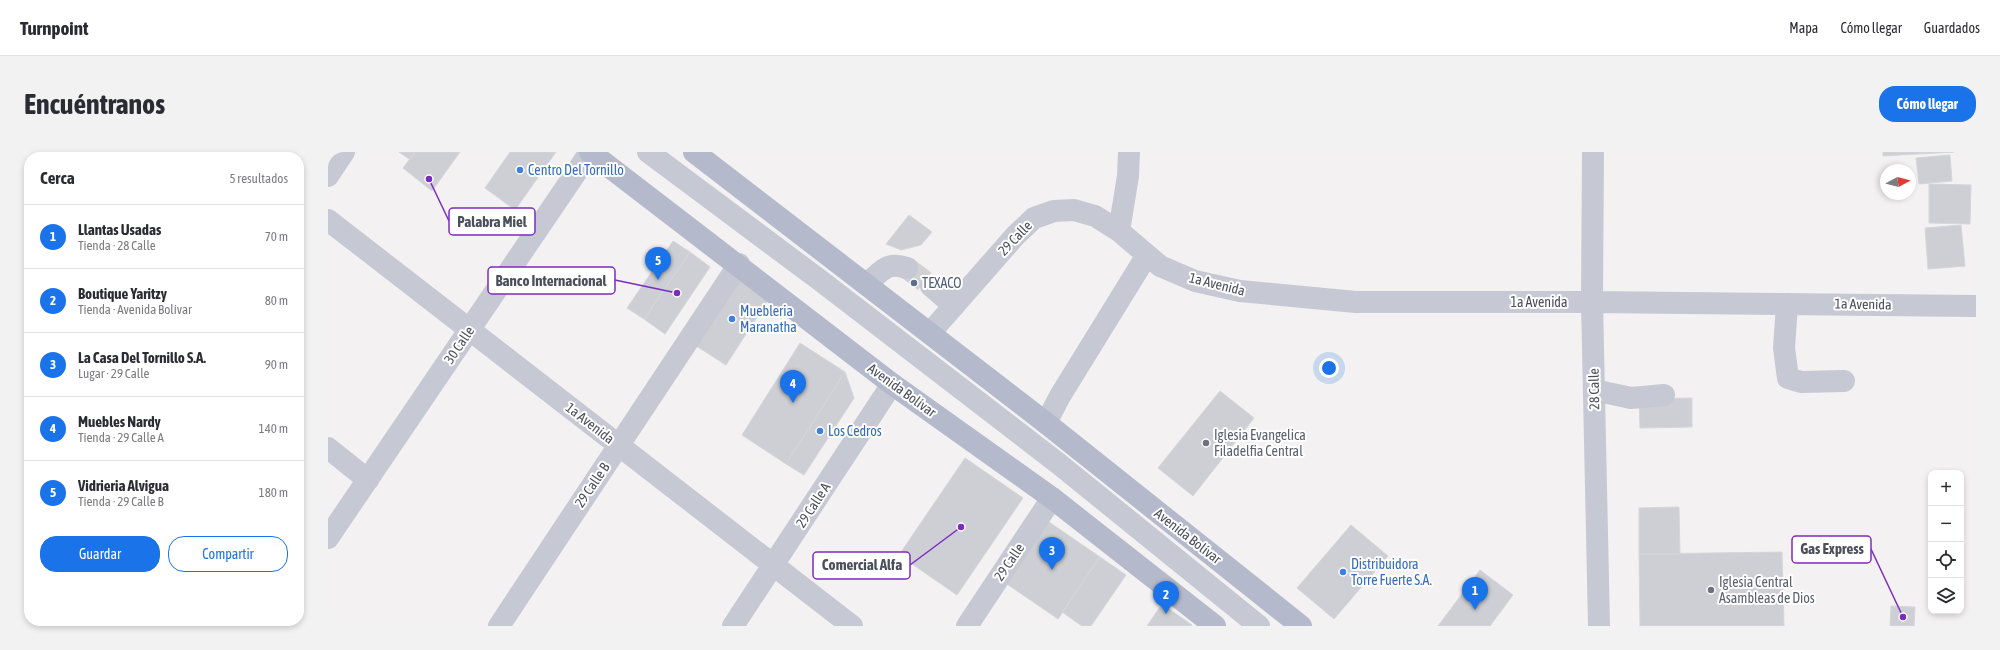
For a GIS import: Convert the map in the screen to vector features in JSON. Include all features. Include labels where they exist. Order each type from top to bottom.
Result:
[{"type":"main road","name":"Avenida Bolívar","points":[[590,152],[739,264],[892,384],[1052,498],[1215,626]]},
{"type":"main road","name":"Avenida Bolívar","points":[[694,152],[1046,423],[1301,626]]},
{"type":"street","points":[[328,176],[344,152]]},
{"type":"street","name":"30 Calle","points":[[328,538],[590,152]]},
{"type":"street","points":[[648,152],[821,280],[1059,464],[1258,626]]},
{"type":"street","points":[[1119,232],[1128,176],[1129,152]]},
{"type":"street","name":"28 Calle","points":[[1593,152],[1592,302],[1599,626]]},
{"type":"street","name":"29 Calle","points":[[930,333],[1015,236],[1034,218],[1054,211],[1074,210],[1095,216],[1119,232]]},
{"type":"street","name":"1a Avenida","points":[[328,220],[852,626]]},
{"type":"street","name":"1a Avenida","points":[[1119,232],[1160,266],[1195,281],[1240,291],[1356,302],[1592,302],[1976,306]]},
{"type":"street","points":[[1046,423],[1060,396],[1147,255]]},
{"type":"street","name":"29 Calle B","points":[[499,626],[739,264]]},
{"type":"street","points":[[867,284],[886,266],[893,265],[907,268]]},
{"type":"street","points":[[931,286],[954,306]]},
{"type":"street","points":[[1787,304],[1784,348],[1788,378],[1801,382],[1844,381]]},
{"type":"street","name":"29 Calle A","points":[[733,626],[892,384]]},
{"type":"street","points":[[1594,390],[1632,398],[1664,395]]},
{"type":"street","points":[[328,448],[368,480]]},
{"type":"street","name":"29 Calle","points":[[967,626],[1052,498]]},
{"type":"building","points":[[399,152],[415,152],[409,159]]},
{"type":"building","points":[[415,152],[460,152],[432,191],[403,168]]},
{"type":"building","name":"Centro Del Tornillo","points":[[510,152],[556,152],[515,210],[485,188]]},
{"type":"building","points":[[1883,152],[1954,152],[1883,156]]},
{"type":"building","points":[[1950,155],[1952,181],[1919,184],[1916,158]]},
{"type":"building","points":[[1929,184],[1971,185],[1970,224],[1929,223]]},
{"type":"building","points":[[909,215],[932,232],[921,245],[901,250],[886,244]]},
{"type":"building","points":[[1961,225],[1965,266],[1928,269],[1925,228]]},
{"type":"building","points":[[673,241],[690,252],[644,319],[627,308]]},
{"type":"building","points":[[690,252],[710,267],[665,334],[644,319]]},
{"type":"building","name":"Muebleria Maranatha","points":[[748,278],[772,294],[726,365],[693,344],[732,282]]},
{"type":"building","points":[[800,343],[845,372],[786,464],[742,435]]},
{"type":"building","name":"Los Cedros","points":[[845,372],[854,398],[804,475],[786,464]]},
{"type":"building","name":"Iglesia Evangelica Filadelfia Central","points":[[1220,391],[1254,418],[1193,496],[1158,468]]},
{"type":"building","points":[[1692,398],[1692,427],[1640,428],[1639,399]]},
{"type":"building","points":[[965,458],[1023,498],[957,595],[899,555]]},
{"type":"building","points":[[1679,507],[1680,554],[1639,554],[1639,508]]},
{"type":"building","points":[[1046,520],[1100,557],[1058,619],[1004,582]]},
{"type":"building","name":"Distribuidora Torre Fuerte S.A.","points":[[1351,525],[1388,556],[1334,619],[1297,588]]},
{"type":"building","name":"Iglesia Central Asambleas de Dios","points":[[1782,552],[1784,626],[1640,626],[1639,554]]},
{"type":"building","points":[[1100,557],[1126,575],[1091,626],[1082,626],[1062,612]]},
{"type":"building","points":[[1480,570],[1513,595],[1490,626],[1438,626]]},
{"type":"building","points":[[1162,604],[1192,625],[1147,626]]},
{"type":"building","points":[[1891,606],[1915,607],[1914,626],[1890,626]]},
{"type":"tunnel","points":[[907,268],[931,286]]},
{"type":"place","name":"Centro Del Tornillo","points":[[520,170]]},
{"type":"place","name":"Palabra Miel","points":[[429,179]]},
{"type":"place","name":"Vidrieria Alvigua","points":[[658,280]]},
{"type":"place","name":"TEXACO","points":[[914,283]]},
{"type":"place","name":"Banco Internacional","points":[[677,293]]},
{"type":"place","name":"Muebleria Maranatha","points":[[732,319]]},
{"type":"place","name":"Muebles Nardy","points":[[793,403]]},
{"type":"place","name":"Los Cedros","points":[[820,431]]},
{"type":"place","name":"Iglesia Evangelica Filadelfia Central","points":[[1206,443]]},
{"type":"place","name":"Comercial Alfa","points":[[961,527]]},
{"type":"place","name":"La Casa Del Tornillo S.A.","points":[[1052,570]]},
{"type":"place","name":"Distribuidora Torre Fuerte S.A.","points":[[1343,572]]},
{"type":"place","name":"Iglesia Central Asambleas de Dios","points":[[1711,590]]},
{"type":"place","name":"Llantas Usadas","points":[[1475,610]]},
{"type":"place","name":"Boutique Yaritzy","points":[[1166,614]]},
{"type":"place","name":"Gas Express","points":[[1903,617]]}]
